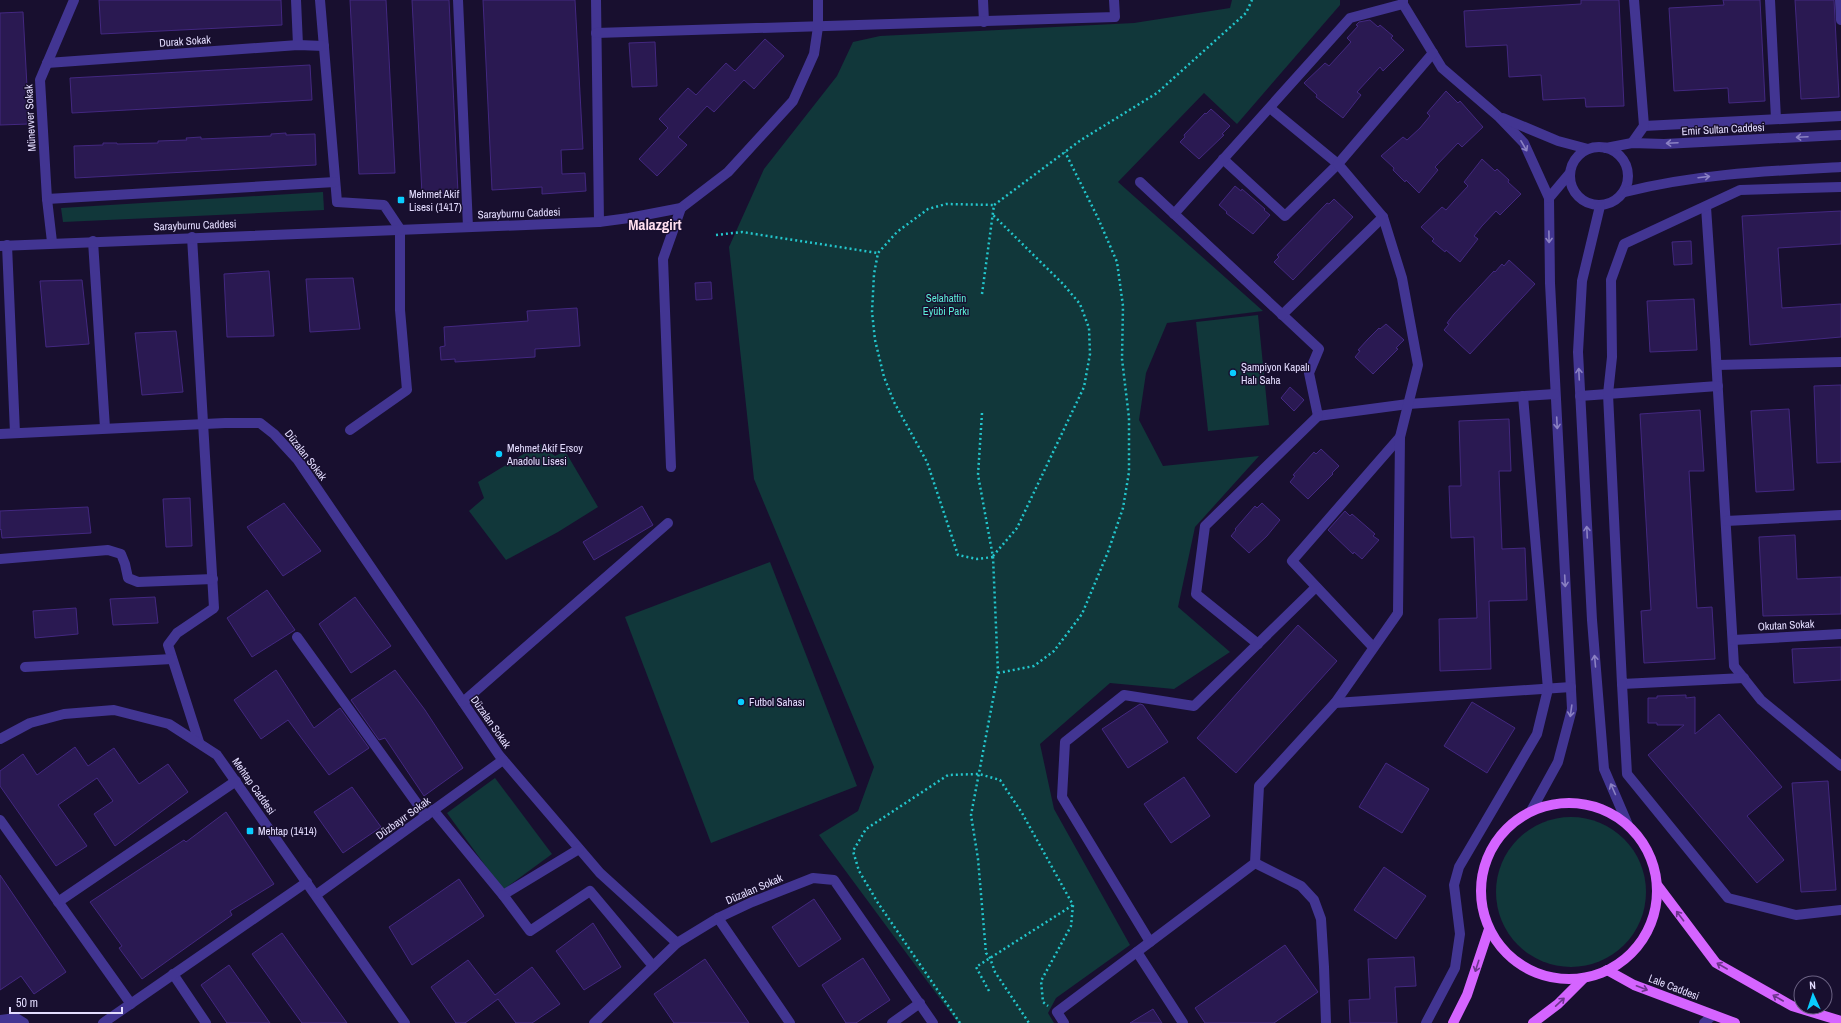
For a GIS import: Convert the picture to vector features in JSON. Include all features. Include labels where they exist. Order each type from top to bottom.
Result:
[{"type":"main road","points":[[1556,803],[1582,803],[1607,811],[1628,825],[1644,843],[1653,863],[1658,886],[1655,912],[1645,936],[1629,956],[1607,970],[1584,978],[1561,978],[1539,974],[1519,963],[1502,948],[1489,929],[1482,902],[1482,875],[1492,849],[1508,827],[1531,811],[1556,803]]},
{"type":"main road","points":[[1658,886],[1716,963],[1792,1006],[1841,1021]]},
{"type":"main road","points":[[1452,1023],[1467,995],[1489,929]]},
{"type":"main road","name":"Lale Caddesi","points":[[1607,970],[1634,985],[1735,1023]]},
{"type":"main road","points":[[1533,1023],[1558,1004],[1584,978]]},
{"type":"street","name":"Münevver Sokak","points":[[52,242],[47,199],[40,80],[74,0]]},
{"type":"street","points":[[296,0],[298,45]]},
{"type":"street","points":[[320,0],[337,202],[384,205],[400,229],[400,310],[407,390],[350,430]]},
{"type":"street","points":[[458,0],[468,227]]},
{"type":"street","points":[[596,0],[599,222]]},
{"type":"street","name":"Sarayburnu Caddesi","points":[[3,246],[52,242],[599,222],[681,208],[728,172],[793,101],[814,54],[818,27],[818,0]]},
{"type":"street","points":[[983,0],[984,22]]},
{"type":"street","points":[[596,33],[1115,17],[1114,0]]},
{"type":"street","points":[[1632,143],[1644,126],[1634,0]]},
{"type":"street","points":[[1770,0],[1776,119]]},
{"type":"street","points":[[1840,0],[1841,20]]},
{"type":"street","points":[[1174,214],[1350,18],[1403,2],[1442,68],[1499,117],[1524,143],[1548,198],[1550,283],[1572,709],[1558,762],[1531,811]]},
{"type":"street","name":"Durak Sokak","points":[[47,63],[298,45],[324,46]]},
{"type":"street","points":[[1223,159],[1285,216],[1338,164],[1433,53]]},
{"type":"street","points":[[1255,863],[1259,786],[1335,703],[1398,612],[1400,437],[1418,365],[1402,278],[1383,217],[1338,164],[1270,108]]},
{"type":"street","points":[[1644,126],[1841,116]]},
{"type":"street","points":[[1499,117],[1558,141],[1588,149]]},
{"type":"street","name":"Emir Sultan Caddesi","points":[[1606,148],[1632,143],[1664,144],[1841,136]]},
{"type":"street","points":[[1625,192],[1629,178],[1627,165],[1622,157],[1614,151],[1597,147],[1588,149],[1579,155],[1573,163],[1570,172],[1570,183],[1578,196],[1590,204],[1600,206],[1615,201],[1625,192],[1691,178],[1746,172],[1841,167]]},
{"type":"street","points":[[1548,198],[1570,172]]},
{"type":"street","points":[[47,199],[335,182]]},
{"type":"street","points":[[1140,182],[1319,349],[1309,374],[1318,416]]},
{"type":"street","points":[[1841,187],[1740,190],[1624,244],[1611,280],[1612,357],[1608,394],[1627,774],[1728,898],[1796,915],[1841,910]]},
{"type":"street","points":[[1600,206],[1582,281],[1578,352],[1592,620],[1604,769],[1628,825]]},
{"type":"street","points":[[1706,207],[1717,365],[1734,666],[1761,700],[1841,766]]},
{"type":"street","points":[[671,467],[663,259],[681,208]]},
{"type":"street","points":[[1282,315],[1383,217]]},
{"type":"street","points":[[192,237],[214,608],[177,633],[168,645],[199,742]]},
{"type":"street","points":[[93,241],[105,428]]},
{"type":"street","points":[[3,246],[15,433]]},
{"type":"street","points":[[1717,365],[1841,362]]},
{"type":"street","points":[[1580,396],[1718,386]]},
{"type":"street","points":[[1258,644],[1196,594],[1205,526],[1318,416],[1408,404],[1556,394]]},
{"type":"street","points":[[1426,1023],[1455,968],[1460,934],[1454,885],[1459,867],[1537,734],[1548,689],[1523,396]]},
{"type":"street","name":"Düzalan Sokak","points":[[0,434],[105,428],[260,423],[274,434],[296,459],[503,760],[600,873],[677,943],[718,918],[813,878],[834,880],[933,1023]]},
{"type":"street","points":[[1373,647],[1292,561],[1400,437]]},
{"type":"street","points":[[1726,521],[1841,515]]},
{"type":"street","points":[[463,702],[668,523]]},
{"type":"street","points":[[0,559],[108,550],[120,554],[125,564],[128,578],[138,582],[212,580]]},
{"type":"street","points":[[1150,942],[1062,797],[1066,742],[1124,695],[1194,706],[1316,587]]},
{"type":"street","name":"Okutan Sokak","points":[[1733,640],[1841,634]]},
{"type":"street","points":[[297,637],[430,813],[503,895],[530,931],[590,891],[653,966]]},
{"type":"street","points":[[25,667],[172,659]]},
{"type":"street","points":[[1622,684],[1744,678]]},
{"type":"street","points":[[1335,703],[1571,687]]},
{"type":"street","name":"Mehtap Caddesi","points":[[0,740],[30,723],[64,714],[114,710],[169,724],[199,742],[217,755],[405,1023]]},
{"type":"street","name":"Düzbayır Sokak","points":[[316,896],[503,760]]},
{"type":"street","points":[[58,902],[236,782]]},
{"type":"street","points":[[0,820],[131,1004]]},
{"type":"street","points":[[503,895],[579,849]]},
{"type":"street","points":[[1064,1023],[1057,1012],[1255,863]]},
{"type":"street","points":[[1255,863],[1301,886],[1314,900],[1321,919],[1326,1023]]},
{"type":"street","points":[[103,1023],[307,882]]},
{"type":"street","points":[[718,918],[790,1023]]},
{"type":"street","points":[[594,1023],[677,943]]},
{"type":"street","points":[[1137,952],[1183,1023]]},
{"type":"street","points":[[173,974],[206,1023]]},
{"type":"street","points":[[892,1023],[920,1003]]},
{"type":"street","points":[[1704,1023],[1713,1015]]},
{"type":"street","points":[[0,1020],[20,1020]]},
{"type":"path","points":[[993,215],[1063,284],[1080,304],[1089,328],[1090,354],[1084,387],[1017,528],[993,557],[977,559],[958,555],[927,462],[894,402],[884,377],[875,340],[872,312],[874,274],[878,253],[897,232],[928,209],[946,204],[994,205],[1081,140],[1157,93],[1246,13],[1252,0]]},
{"type":"path","points":[[998,673],[1034,666],[1054,651],[1082,614],[1108,552],[1123,508],[1129,472],[1129,418],[1122,359],[1123,306],[1117,262],[1098,218],[1065,152]]},
{"type":"path","points":[[982,294],[994,205]]},
{"type":"path","points":[[716,235],[742,232],[878,253]]},
{"type":"path","points":[[982,412],[978,474],[993,557],[998,673],[971,815],[978,859],[986,952],[995,972],[1029,1023]]},
{"type":"path","points":[[960,1023],[878,903],[859,871],[853,852],[866,829],[948,775],[979,774],[1000,780],[1022,812],[1073,905],[1071,926],[1041,981],[1043,1002],[1057,1012]]},
{"type":"path","points":[[989,991],[976,967],[1073,905]]},
{"type":"green space","name":"Selahattin Eyübi Parkı","points":[[1232,0],[1340,0],[1340,5],[1237,124],[1204,93],[1118,182],[1263,311],[1167,323],[1146,373],[1139,420],[1163,466],[1259,456],[1195,527],[1178,607],[1230,652],[1174,689],[1110,683],[1040,744],[1054,809],[1130,945],[1056,998],[1048,1013],[1054,1023],[958,1023],[819,835],[858,811],[874,767],[754,479],[729,247],[764,169],[837,76],[853,42],[880,36],[1134,23],[1230,8]]},
{"type":"green space","points":[[323,192],[324,210],[63,222],[61,208]]},
{"type":"green space","name":"Şampiyon Kapalı Halı Saha","points":[[1258,315],[1269,425],[1208,431],[1196,322]]},
{"type":"green space","points":[[540,444],[555,456],[565,451],[598,507],[558,532],[506,560],[469,511],[484,498],[478,482]]},
{"type":"green space","name":"Futbol Sahası","points":[[770,562],[857,786],[711,843],[625,617]]},
{"type":"green space","points":[[495,778],[552,854],[503,890],[447,813]]},
{"type":"green space","points":[[1578,817],[1600,822],[1613,829],[1629,844],[1641,863],[1645,877],[1645,907],[1641,921],[1634,934],[1619,950],[1600,962],[1586,966],[1564,967],[1542,962],[1529,955],[1508,934],[1501,921],[1497,907],[1496,885],[1501,863],[1508,850],[1529,829],[1542,822],[1556,818]]},
{"type":"building","points":[[99,0],[281,0],[282,25],[101,34]]},
{"type":"building","points":[[350,0],[386,0],[395,173],[359,174]]},
{"type":"building","points":[[412,0],[449,0],[458,193],[422,194]]},
{"type":"building","points":[[483,0],[575,0],[583,149],[561,150],[562,174],[585,173],[586,191],[542,194],[542,187],[492,190]]},
{"type":"building","points":[[1581,0],[1619,0],[1624,106],[1586,107],[1585,98],[1543,100],[1541,75],[1509,77],[1507,45],[1466,47],[1464,11],[1581,4]]},
{"type":"building","points":[[1723,0],[1760,0],[1765,101],[1729,103],[1728,88],[1674,91],[1669,8],[1724,5]]},
{"type":"building","points":[[1795,0],[1834,0],[1839,97],[1801,99]]},
{"type":"building","points":[[23,12],[29,124],[0,125],[0,13]]},
{"type":"building","points":[[1370,20],[1378,27],[1380,25],[1393,36],[1391,38],[1404,50],[1383,71],[1380,67],[1357,92],[1361,95],[1343,118],[1316,97],[1317,95],[1304,83],[1325,63],[1329,66],[1351,42],[1347,38],[1358,26],[1356,25],[1359,22]]},
{"type":"building","points":[[765,39],[784,56],[754,89],[744,80],[714,112],[707,106],[678,137],[687,145],[657,176],[639,159],[668,128],[659,119],[688,88],[696,95],[726,63],[735,71]]},
{"type":"building","points":[[655,42],[657,86],[632,87],[629,43]]},
{"type":"building","points":[[310,65],[312,100],[72,113],[70,78]]},
{"type":"building","points":[[1446,91],[1458,103],[1460,101],[1483,127],[1462,147],[1458,143],[1435,167],[1438,170],[1419,193],[1406,180],[1405,182],[1393,170],[1394,168],[1381,156],[1403,137],[1407,140],[1420,128],[1430,116],[1427,113]]},
{"type":"building","points":[[1211,109],[1230,126],[1222,134],[1224,135],[1199,159],[1180,142],[1185,137],[1184,135],[1205,113],[1206,114]]},
{"type":"building","points":[[286,133],[286,135],[315,134],[316,165],[75,178],[74,146],[103,145],[103,143],[158,143],[158,141],[187,140],[186,138],[201,137],[201,139],[271,136],[271,134]]},
{"type":"building","points":[[1482,159],[1495,171],[1497,169],[1521,194],[1500,215],[1496,211],[1482,226],[1474,236],[1478,239],[1460,262],[1432,241],[1434,239],[1421,227],[1442,207],[1446,210],[1468,186],[1464,182]]},
{"type":"building","points":[[1235,186],[1241,191],[1242,189],[1270,215],[1253,234],[1226,213],[1227,212],[1219,205]]},
{"type":"building","points":[[1334,199],[1353,217],[1293,280],[1274,262],[1279,257],[1277,255],[1327,203],[1329,204]]},
{"type":"building","points":[[1841,211],[1841,244],[1778,248],[1782,308],[1841,304],[1841,337],[1750,345],[1742,216]]},
{"type":"building","points":[[1691,241],[1692,264],[1674,265],[1672,242]]},
{"type":"building","points":[[1509,260],[1535,284],[1470,354],[1444,330],[1454,314],[1494,271],[1495,272],[1502,264],[1504,266]]},
{"type":"building","points":[[269,271],[274,336],[227,337],[224,274]]},
{"type":"building","points":[[353,278],[360,329],[310,332],[306,279]]},
{"type":"building","points":[[82,280],[89,344],[46,347],[40,281]]},
{"type":"building","points":[[711,282],[712,299],[696,300],[695,283]]},
{"type":"building","points":[[1694,299],[1697,350],[1650,352],[1647,301]]},
{"type":"building","points":[[577,308],[580,346],[535,349],[535,357],[455,362],[455,359],[441,360],[440,347],[445,346],[444,327],[528,321],[527,311]]},
{"type":"building","points":[[1386,324],[1404,340],[1396,348],[1398,349],[1373,374],[1355,357],[1360,351],[1358,350],[1368,339],[1379,328],[1380,329]]},
{"type":"building","points":[[176,331],[183,392],[142,395],[135,333]]},
{"type":"building","points":[[1841,385],[1841,462],[1817,463],[1814,386]]},
{"type":"building","points":[[1290,387],[1304,400],[1294,411],[1281,398]]},
{"type":"building","points":[[1789,409],[1794,490],[1756,492],[1751,411]]},
{"type":"building","points":[[1700,410],[1704,471],[1689,471],[1697,608],[1712,607],[1715,659],[1644,663],[1641,611],[1651,610],[1640,414]]},
{"type":"building","points":[[1509,419],[1511,471],[1499,471],[1502,549],[1525,548],[1527,600],[1489,601],[1491,669],[1440,671],[1439,619],[1477,618],[1474,537],[1451,538],[1449,486],[1461,486],[1459,421]]},
{"type":"building","points":[[1321,449],[1339,466],[1308,499],[1290,482],[1295,476],[1293,475],[1314,452],[1316,454]]},
{"type":"building","points":[[190,498],[192,546],[166,547],[163,499]]},
{"type":"building","points":[[284,503],[321,551],[283,576],[247,527]]},
{"type":"building","points":[[1262,503],[1280,520],[1267,536],[1249,553],[1231,536],[1236,530],[1235,529],[1255,506],[1257,508]]},
{"type":"building","points":[[642,506],[653,525],[594,560],[583,542]]},
{"type":"building","points":[[88,507],[91,533],[2,538],[1,529],[0,530],[0,511]]},
{"type":"building","points":[[1345,511],[1350,516],[1352,514],[1375,534],[1373,536],[1379,540],[1362,559],[1354,552],[1353,554],[1328,530]]},
{"type":"building","points":[[1795,535],[1797,579],[1841,577],[1841,614],[1763,616],[1759,537]]},
{"type":"building","points":[[267,590],[295,630],[252,657],[227,618]]},
{"type":"building","points":[[155,597],[158,623],[113,625],[110,599]]},
{"type":"building","points":[[355,597],[391,646],[351,673],[319,624]]},
{"type":"building","points":[[76,608],[78,634],[35,638],[33,611]]},
{"type":"building","points":[[1298,625],[1337,661],[1236,773],[1197,738]]},
{"type":"building","points":[[1841,647],[1841,680],[1794,683],[1792,649]]},
{"type":"building","points":[[276,670],[314,728],[340,708],[369,748],[329,775],[288,720],[261,739],[234,700]]},
{"type":"building","points":[[395,670],[425,710],[463,768],[424,796],[385,738],[379,740],[351,700]]},
{"type":"building","points":[[1686,695],[1686,698],[1695,697],[1695,734],[1719,714],[1782,787],[1747,816],[1784,860],[1757,883],[1648,755],[1684,725],[1657,725],[1657,723],[1648,723],[1648,698],[1657,698],[1657,696]]},
{"type":"building","points":[[1472,702],[1515,728],[1487,773],[1444,746]]},
{"type":"building","points":[[1140,704],[1143,705],[1168,742],[1128,768],[1102,729]]},
{"type":"building","points":[[75,747],[88,766],[114,748],[139,784],[168,764],[188,792],[115,846],[94,814],[113,801],[97,778],[58,805],[87,846],[56,866],[0,786],[0,771],[23,754],[37,775]]},
{"type":"building","points":[[1386,763],[1429,789],[1402,833],[1359,807]]},
{"type":"building","points":[[1184,777],[1210,816],[1171,843],[1144,804]]},
{"type":"building","points":[[1828,781],[1836,890],[1801,892],[1792,783]]},
{"type":"building","points":[[352,787],[381,827],[343,853],[314,812]]},
{"type":"building","points":[[226,812],[274,884],[230,911],[232,915],[142,979],[119,948],[122,946],[90,902],[184,840],[186,842]]},
{"type":"building","points":[[1384,867],[1426,896],[1396,939],[1354,910]]},
{"type":"building","points":[[0,875],[66,972],[34,994],[21,976],[0,990]]},
{"type":"building","points":[[459,879],[484,916],[412,965],[389,927]]},
{"type":"building","points":[[814,899],[841,939],[799,967],[772,927]]},
{"type":"building","points":[[593,923],[621,967],[584,990],[556,951]]},
{"type":"building","points":[[282,933],[347,1023],[302,1023],[252,954]]},
{"type":"building","points":[[1285,945],[1318,992],[1274,1023],[1205,1023],[1195,1008]]},
{"type":"building","points":[[1414,957],[1416,986],[1395,987],[1397,1023],[1350,1023],[1349,1000],[1370,999],[1368,959]]},
{"type":"building","points":[[863,958],[890,1000],[856,1023],[846,1023],[822,985]]},
{"type":"building","points":[[705,959],[749,1023],[674,1023],[654,994]]},
{"type":"building","points":[[468,960],[495,995],[532,967],[560,1004],[532,1023],[516,1023],[498,999],[465,1023],[456,1023],[431,987]]},
{"type":"building","points":[[229,965],[270,1023],[227,1023],[201,985]]},
{"type":"building","points":[[1153,1009],[1162,1023],[1130,1023]]},
{"type":"place","name":"Mehmet Akif Lisesi (1417)","points":[[401,200]]},
{"type":"place","name":"Şampiyon Kapalı Halı Saha","points":[[1233,373]]},
{"type":"place","name":"Mehmet Akif Ersoy Anadolu Lisesi","points":[[499,454]]},
{"type":"place","name":"Futbol Sahası","points":[[741,702]]},
{"type":"place","name":"Mehtap (1414)","points":[[250,831]]},
{"type":"district","name":"Malazgirt","points":[[655,224]]}]
